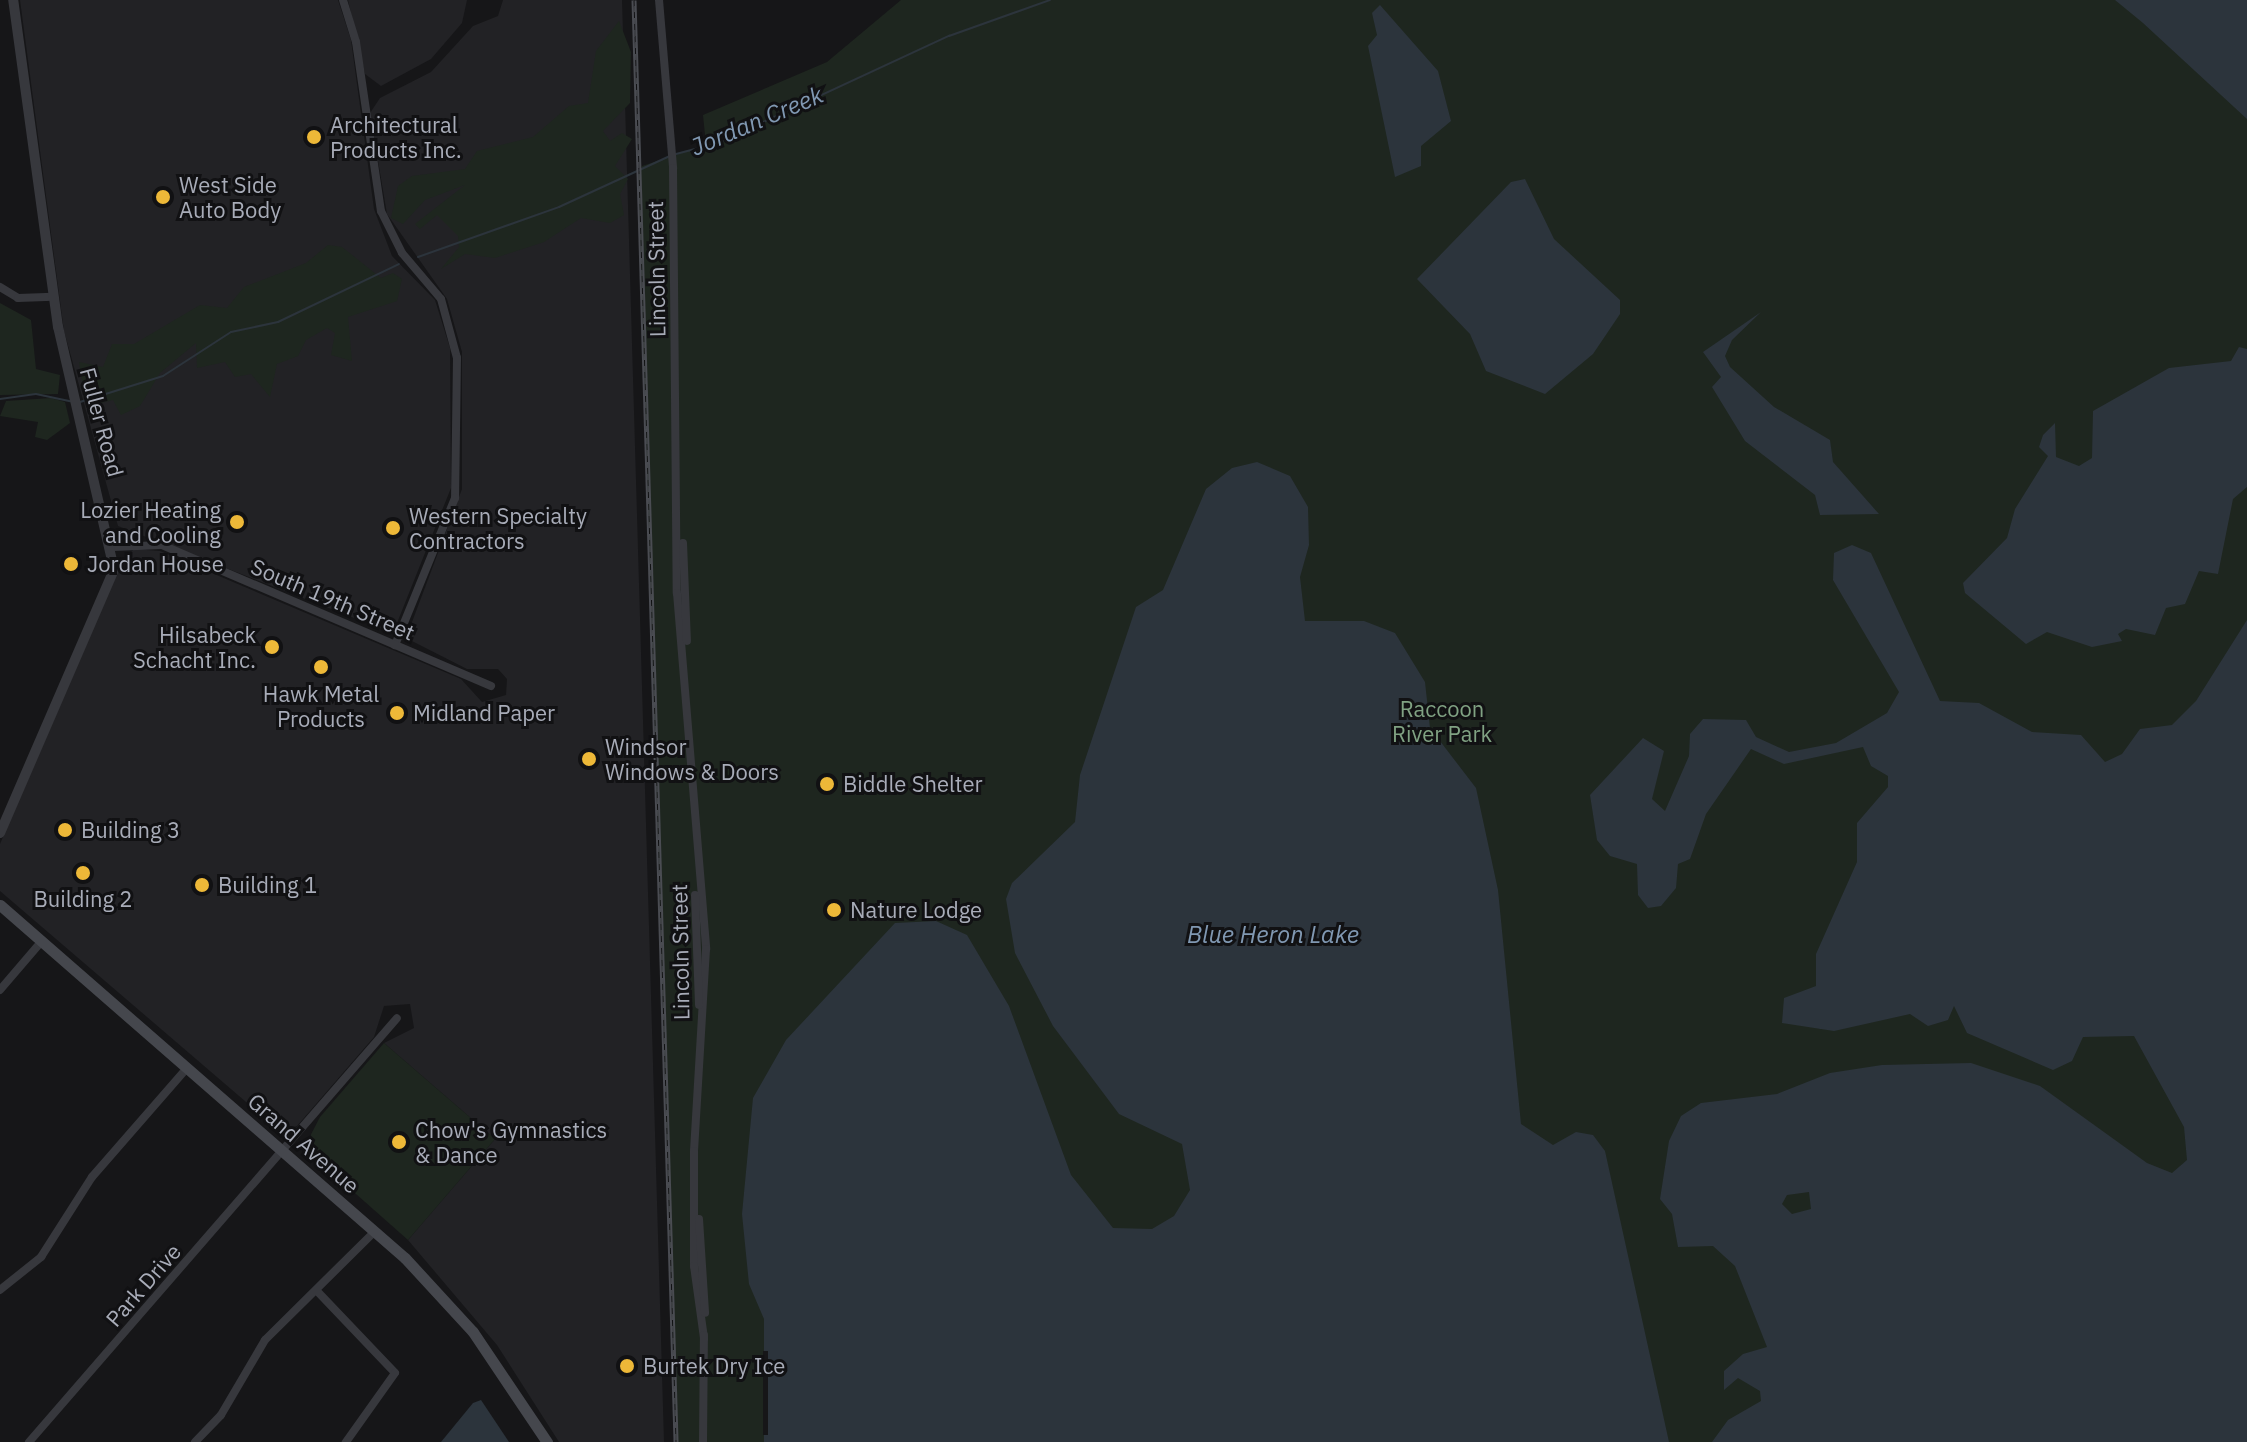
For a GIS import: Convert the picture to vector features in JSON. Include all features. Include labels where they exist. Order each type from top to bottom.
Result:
[{"type":"main road","name":"Grand Avenue","points":[[0,905],[375,1231],[473,1332],[547,1442]]},
{"type":"street","name":"Fuller Road","points":[[0,833],[110,584],[113,547],[53,297],[13,0]]},
{"type":"street","points":[[343,0],[356,42],[374,174],[384,222],[441,299],[457,358],[455,498],[395,645]]},
{"type":"street","name":"Lincoln Street","points":[[659,0],[673,168],[682,539],[677,593],[686,649],[696,862],[706,949],[695,1195],[704,1338],[703,1442]]},
{"type":"street","points":[[0,287],[18,298],[53,297]]},
{"type":"street","name":"South 19th Street","points":[[113,547],[162,545],[491,686]]},
{"type":"street","points":[[0,990],[41,942]]},
{"type":"street","name":"Park Drive","points":[[29,1442],[397,1018]]},
{"type":"street","points":[[0,1290],[41,1257],[92,1177],[187,1068]]},
{"type":"street","points":[[195,1442],[221,1415],[265,1340],[375,1231]]},
{"type":"street","points":[[317,1291],[395,1373],[346,1442]]},
{"type":"shaded area","points":[[20,0],[338,0],[351,40],[374,209],[392,256],[435,300],[450,348],[451,488],[393,633],[118,526],[64,331]]},
{"type":"shaded area","points":[[348,0],[467,0],[462,23],[431,59],[381,86],[365,74]]},
{"type":"shaded area","points":[[503,0],[622,0],[664,1442],[559,1442],[497,1345],[408,1240],[495,1139],[384,1043],[414,1028],[410,1004],[384,1006],[374,1037],[297,1126],[280,1131],[0,891],[0,844],[122,562],[134,549],[160,551],[461,679],[482,702],[506,695],[507,679],[498,669],[467,669],[406,638],[462,489],[462,352],[447,299],[387,214],[370,113],[380,98],[431,72],[473,26],[498,16]]},
{"type":"green space","name":"Raccoon River Park","points":[[901,0],[2235,0],[2247,17],[2247,1442],[676,1442],[638,176],[642,166],[706,145],[703,115],[827,62]]},
{"type":"green space","points":[[619,21],[631,52],[630,103],[603,131],[610,141],[622,133],[632,139],[615,166],[628,179],[620,194],[624,215],[610,223],[581,218],[544,242],[495,258],[465,254],[441,269],[459,247],[458,236],[437,215],[420,229],[415,224],[465,185],[425,200],[403,224],[391,218],[398,186],[412,176],[465,169],[477,151],[533,137],[569,106],[588,103],[596,51]]},
{"type":"green space","points":[[328,245],[342,247],[381,278],[393,273],[402,279],[397,301],[348,317],[352,361],[331,355],[335,333],[327,328],[306,340],[298,356],[277,364],[270,397],[251,374],[235,377],[225,362],[197,368],[196,343],[160,373],[140,406],[121,415],[113,400],[101,403],[84,392],[79,362],[103,367],[112,344],[134,344],[200,305],[227,308],[244,287],[306,263]]},
{"type":"green space","points":[[0,303],[31,320],[36,369],[60,375],[58,394],[0,395]]},
{"type":"green space","points":[[51,398],[65,402],[70,423],[47,440],[35,437],[38,422],[0,416],[6,401]]},
{"type":"green space","name":"Chow's Gymnastics & Dance","points":[[384,1043],[495,1139],[408,1240],[304,1148],[320,1117]]},
{"type":"water","points":[[2115,0],[2247,0],[2247,119],[2143,23]]},
{"type":"water","points":[[1380,5],[1438,71],[1451,121],[1421,146],[1421,166],[1395,177],[1368,46],[1377,35],[1372,13]]},
{"type":"water","points":[[1525,179],[1554,239],[1620,300],[1620,314],[1593,354],[1545,394],[1486,371],[1470,334],[1417,279],[1511,182]]},
{"type":"water","points":[[1761,312],[1732,340],[1725,356],[1730,367],[1774,407],[1830,440],[1833,462],[1879,514],[1820,515],[1815,495],[1745,441],[1712,387],[1721,377],[1703,352]]},
{"type":"water","points":[[2239,347],[2247,349],[2247,487],[2233,499],[2218,574],[2199,571],[2185,604],[2166,608],[2155,635],[2126,629],[2118,634],[2122,641],[2092,647],[2047,632],[2026,644],[1965,593],[1963,583],[2007,538],[2015,509],[2048,456],[2039,447],[2043,435],[2055,423],[2056,457],[2079,466],[2092,458],[2093,411],[2169,368],[2231,361]]},
{"type":"water","name":"Blue Heron Lake","points":[[1257,462],[1290,476],[1308,507],[1309,545],[1300,577],[1305,621],[1364,621],[1395,633],[1425,682],[1430,728],[1476,788],[1498,890],[1521,1124],[1553,1145],[1576,1132],[1593,1135],[1605,1151],[1669,1442],[764,1442],[764,1319],[749,1284],[742,1214],[753,1098],[786,1040],[895,923],[936,921],[967,935],[1009,1006],[1071,1175],[1113,1228],[1152,1229],[1174,1216],[1190,1190],[1182,1144],[1119,1114],[1053,1026],[1015,953],[1006,899],[1012,883],[1075,822],[1080,775],[1136,607],[1163,590],[1206,489],[1232,468]]},
{"type":"water","points":[[1852,545],[1871,553],[1940,701],[1979,703],[2032,732],[2081,735],[2105,762],[2122,754],[2140,729],[2172,725],[2196,701],[2247,620],[2247,1442],[1712,1442],[1728,1420],[1761,1401],[1760,1391],[1738,1378],[1724,1390],[1724,1371],[1743,1354],[1767,1347],[1735,1266],[1713,1246],[1678,1247],[1672,1214],[1660,1199],[1669,1141],[1681,1116],[1701,1103],[1777,1094],[1830,1073],[1882,1065],[1971,1063],[2040,1086],[2147,1163],[2172,1173],[2187,1160],[2184,1127],[2134,1036],[2083,1037],[2072,1061],[2053,1070],[1967,1033],[1954,1006],[1948,1020],[1928,1026],[1910,1014],[1834,1031],[1782,1023],[1784,998],[1816,986],[1816,954],[1857,862],[1857,823],[1888,787],[1888,776],[1871,766],[1863,747],[1784,764],[1751,749],[1706,814],[1690,859],[1678,864],[1676,888],[1661,906],[1648,908],[1638,895],[1637,864],[1610,856],[1597,840],[1590,795],[1643,738],[1664,751],[1652,799],[1665,811],[1689,756],[1690,734],[1703,719],[1746,720],[1756,737],[1789,752],[1836,743],[1887,713],[1899,692],[1833,580],[1834,553]],"holes":[[[1809,1192],[1811,1209],[1792,1214],[1782,1204],[1787,1195]]]},
{"type":"water","points":[[481,1400],[509,1442],[441,1442],[473,1403]]},
{"type":"pier","points":[[763,1351],[768,1351],[768,1435],[763,1435]]},
{"type":"waterway","name":"Jordan Creek","points":[[676,154],[718,143],[949,36],[1050,0]]},
{"type":"waterway","name":"Jordan Creek","points":[[418,257],[559,207],[670,156]]},
{"type":"waterway","name":"Jordan Creek","points":[[80,402],[163,376],[231,332],[278,322],[399,264]]},
{"type":"waterway","name":"Jordan Creek","points":[[0,399],[36,394],[70,401]]},
{"type":"railway","points":[[634,0],[676,1442]]},
{"type":"place","name":"Architectural Products Inc.","points":[[314,137]]},
{"type":"place","name":"West Side Auto Body","points":[[163,197]]},
{"type":"place","name":"Lozier Heating and Cooling","points":[[237,522]]},
{"type":"place","name":"Western Specialty Contractors","points":[[393,528]]},
{"type":"place","name":"Jordan House","points":[[71,564]]},
{"type":"place","name":"Hilsabeck Schacht Inc.","points":[[272,647]]},
{"type":"place","name":"Hawk Metal Products","points":[[321,667]]},
{"type":"place","name":"Midland Paper","points":[[397,713]]},
{"type":"place","name":"Windsor Windows & Doors","points":[[589,759]]},
{"type":"place","name":"Biddle Shelter","points":[[827,784]]},
{"type":"place","name":"Building 3","points":[[65,830]]},
{"type":"place","name":"Building 2","points":[[83,873]]},
{"type":"place","name":"Building 1","points":[[202,885]]},
{"type":"place","name":"Nature Lodge","points":[[834,910]]},
{"type":"place","name":"Chow's Gymnastics & Dance","points":[[399,1142]]},
{"type":"place","name":"Burtek Dry Ice","points":[[627,1366]]}]
